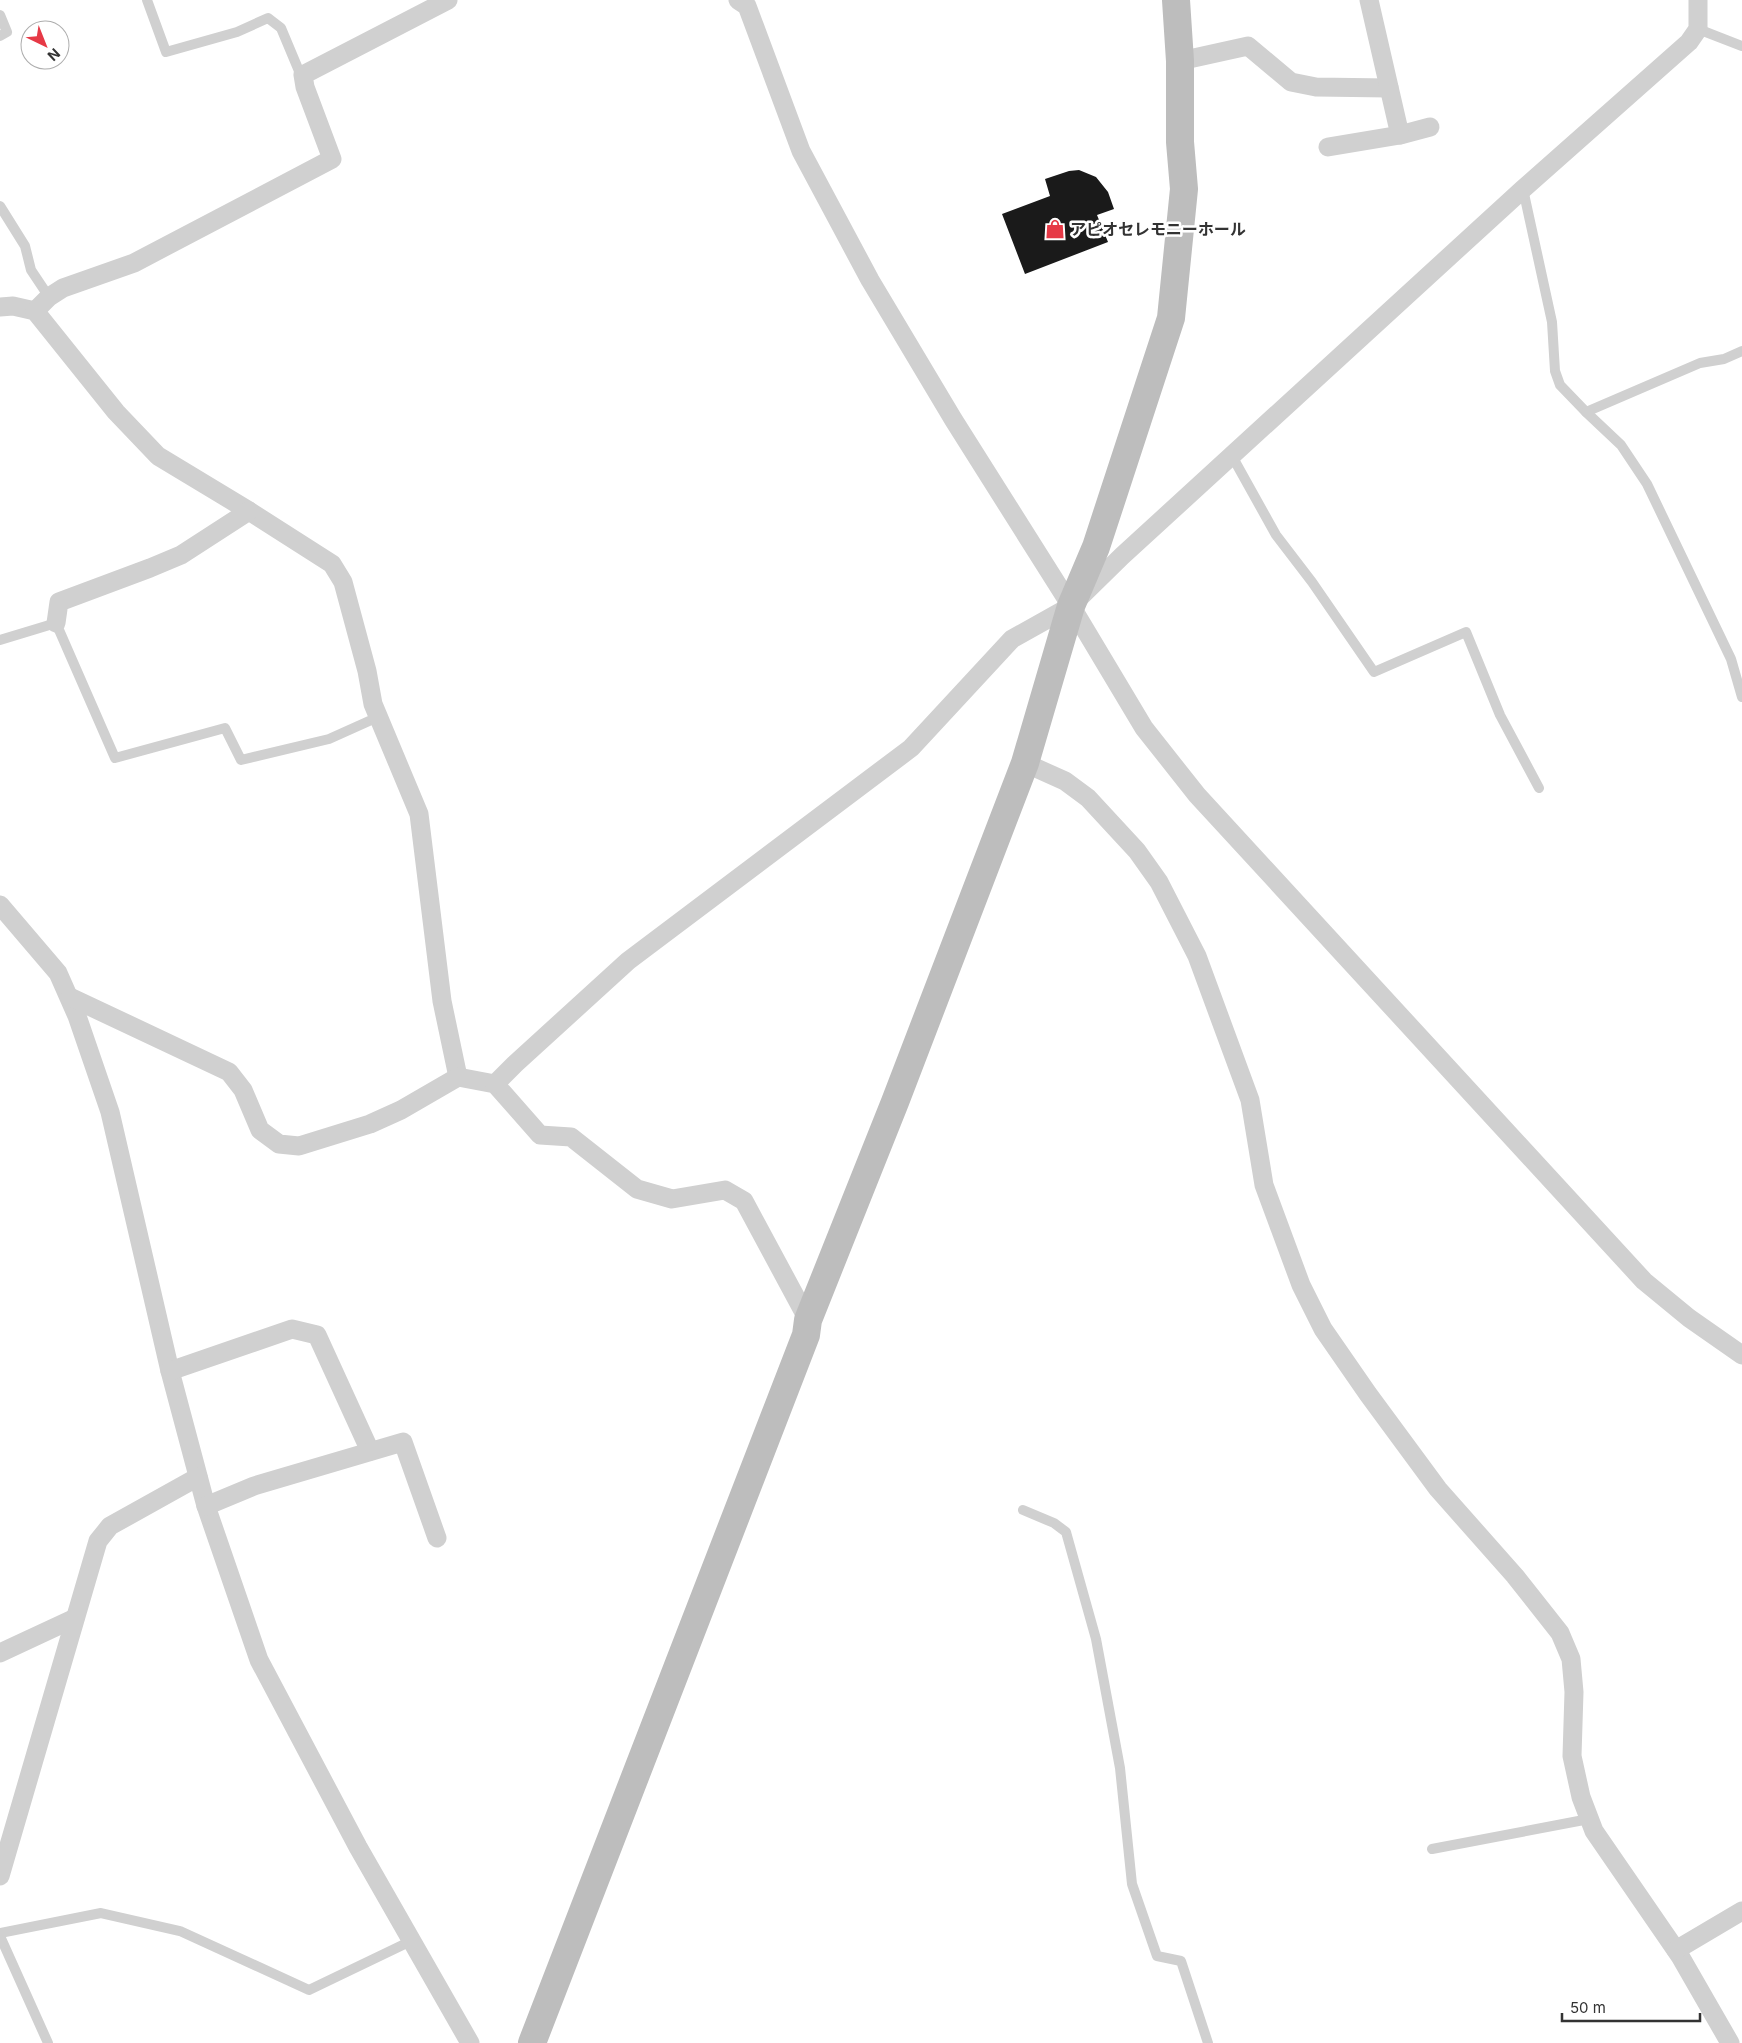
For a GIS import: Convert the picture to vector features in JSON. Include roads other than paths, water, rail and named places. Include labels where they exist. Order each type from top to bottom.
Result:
[{"type":"street","points":[[35,311],[63,288],[134,263],[332,159],[304,87],[303,75],[448,0]]},
{"type":"street","points":[[738,0],[748,6],[801,151],[870,280],[953,418],[1072,606],[1144,728],[1197,795],[1644,1281],[1690,1318],[1742,1355]]},
{"type":"street","points":[[532,2043],[765,1445],[806,1336],[808,1320],[895,1102],[1025,763],[1072,606],[1096,547],[1171,318],[1184,189],[1180,142],[1180,61],[1176,0]]},
{"type":"street","points":[[1369,0],[1400,135]]},
{"type":"street","points":[[494,1084],[628,961],[911,748],[1012,639],[1072,606],[1122,556],[1523,189],[1689,42],[1698,29],[1698,0]]},
{"type":"street","points":[[1180,61],[1248,46],[1291,82],[1316,87],[1389,88]]},
{"type":"street","points":[[1328,146],[1400,135],[1430,127]]},
{"type":"street","points":[[0,307],[13,306],[35,311],[116,412],[158,456],[249,510],[332,564],[343,582],[367,672],[373,704],[420,814],[442,1001],[458,1077]]},
{"type":"street","points":[[56,623],[58,602],[181,555],[249,510]]},
{"type":"street","points":[[1025,763],[1065,781],[1088,798],[1137,851],[1159,882],[1197,956],[1250,1100],[1264,1185],[1302,1285],[1323,1329],[1438,1489],[1515,1576],[1560,1633],[1571,1659],[1574,1692],[1572,1756],[1581,1797],[1589,1819],[1594,1831],[1676,1950],[1730,2043]]},
{"type":"street","points":[[0,905],[58,973],[70,996],[110,1112],[170,1371],[198,1477],[258,1660],[358,1847],[470,2043]]},
{"type":"street","points":[[70,996],[230,1072],[243,1090],[260,1130],[279,1144],[299,1146],[370,1124],[401,1110],[458,1077],[494,1084],[540,1135],[571,1137],[637,1189],[672,1200],[725,1190],[744,1201],[808,1320]]},
{"type":"street","points":[[170,1371],[292,1330],[317,1335],[370,1452]]},
{"type":"street","points":[[206,1506],[254,1486],[403,1442],[437,1538]]},
{"type":"street","points":[[0,1876],[98,1541],[110,1526],[198,1477]]},
{"type":"street","points":[[0,1653],[75,1618]]},
{"type":"street","points":[[1676,1950],[1742,1911]]},
{"type":"lane","points":[[147,0],[166,52],[237,32],[268,18],[281,28],[299,71],[303,75]]},
{"type":"lane","points":[[0,15],[7,32],[0,36]]},
{"type":"lane","points":[[1698,29],[1742,46]]},
{"type":"lane","points":[[1523,189],[1552,322],[1555,371],[1560,384],[1621,445],[1647,484],[1732,660],[1742,697]]},
{"type":"lane","points":[[0,206],[25,246],[31,270],[49,298]]},
{"type":"lane","points":[[1586,412],[1700,363],[1724,359],[1742,351]]},
{"type":"lane","points":[[1232,456],[1276,535],[1312,582],[1374,672],[1466,632],[1500,715],[1539,788]]},
{"type":"lane","points":[[0,640],[56,623],[115,758],[226,728],[241,760],[329,739],[378,717]]},
{"type":"lane","points":[[1023,1510],[1054,1523],[1066,1532],[1096,1639],[1120,1768],[1132,1884],[1157,1956],[1181,1961],[1208,2043]]},
{"type":"lane","points":[[1432,1850],[1589,1819]]},
{"type":"lane","points":[[48,2043],[0,1934],[101,1913],[180,1931],[309,1990],[412,1941]]},
{"type":"place","name":"アピオセレモニーホール","points":[[1055,229]]}]
